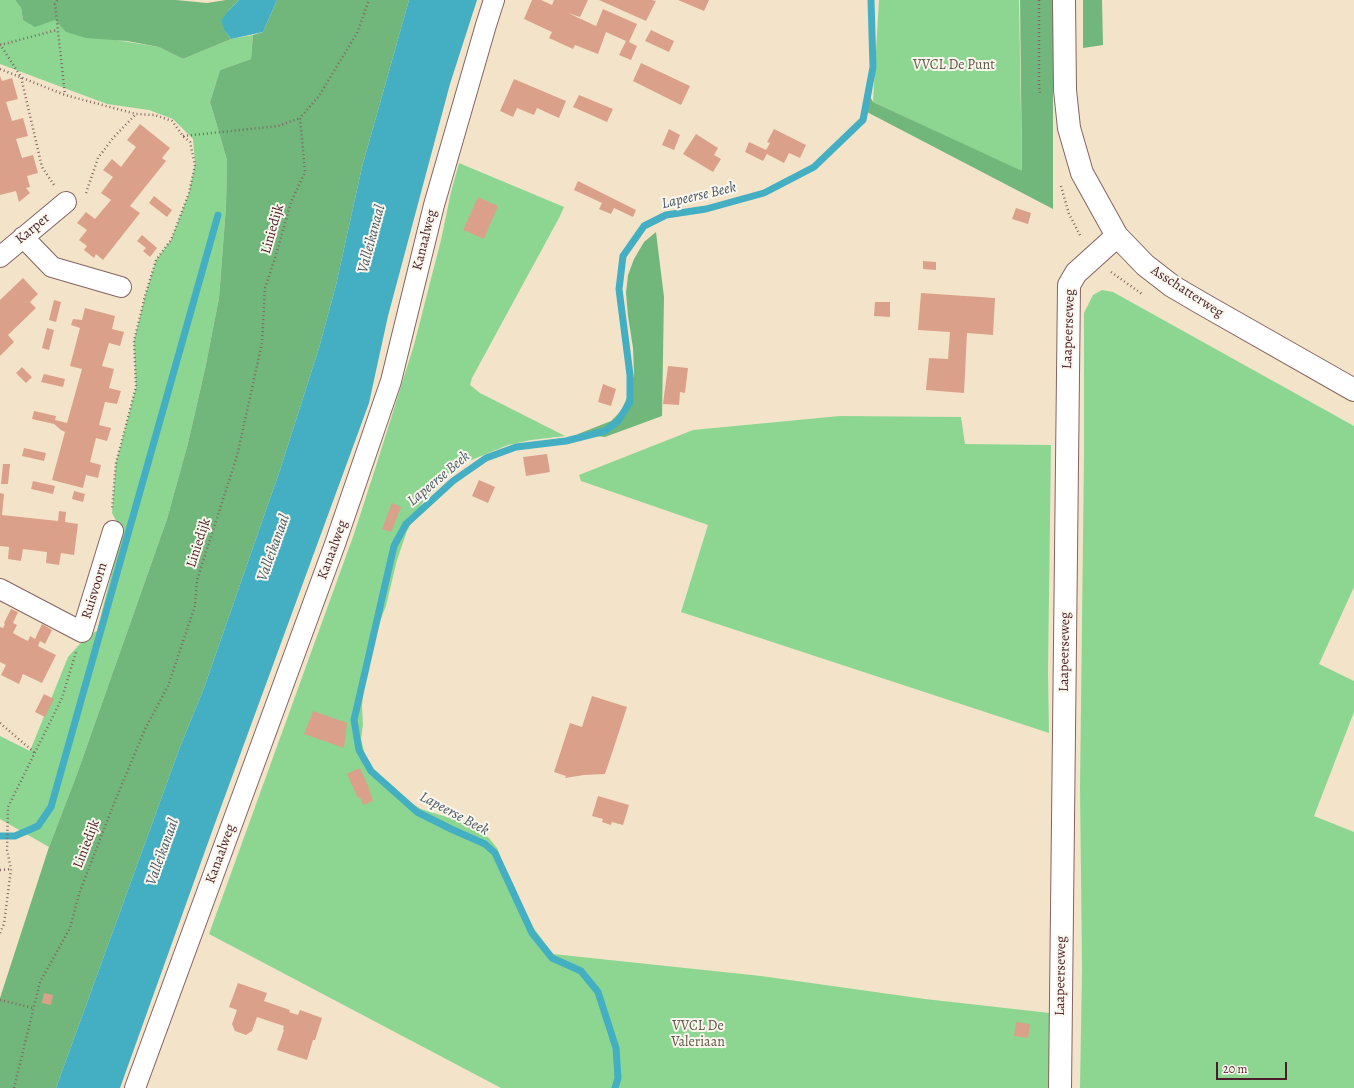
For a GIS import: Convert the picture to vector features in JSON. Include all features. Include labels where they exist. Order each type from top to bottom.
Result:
[{"type":"street","name":"Kanaalweg","points":[[135,1088],[335,544],[390,381],[434,205],[494,0]]},
{"type":"street","name":"Asschatterweg","points":[[1064,0],[1065,90],[1069,128],[1082,172],[1117,236],[1145,265],[1172,286],[1241,327],[1354,390]]},
{"type":"street","name":"Karper","points":[[0,257],[66,202]]},
{"type":"street","name":"Laapeerseweg","points":[[1060,1088],[1069,285],[1076,273],[1117,236]]},
{"type":"street","points":[[23,237],[52,267],[121,287]]},
{"type":"street","name":"Ruisvoorn","points":[[0,589],[82,632],[113,531]]},
{"type":"path","points":[[57,0],[55,4],[64,94]]},
{"type":"path","points":[[183,136],[278,126],[300,118],[320,96],[354,38],[369,0]]},
{"type":"path","points":[[57,30],[0,45],[21,77],[42,167],[66,202],[75,212],[88,190],[98,158],[113,138],[136,114]]},
{"type":"path","points":[[0,69],[64,94],[136,114],[155,115],[172,121],[183,136],[190,142],[195,164],[189,193],[171,240],[156,260],[134,341],[136,387],[116,464],[112,513],[113,531]]},
{"type":"path","name":"Liniedijk","points":[[14,1088],[40,982],[70,928],[80,891],[145,729],[168,686],[195,606],[197,580],[237,456],[262,344],[265,288],[291,202],[305,172],[300,118]]},
{"type":"path","points":[[0,933],[4,924],[11,869],[7,850],[8,807],[62,698],[82,632]]},
{"type":"path","points":[[0,723],[34,753]]},
{"type":"path","points":[[0,870],[11,869]]},
{"type":"path","points":[[0,1000],[33,1008]]},
{"type":"green space","points":[[0,0],[15,0],[21,8],[23,20],[55,20],[67,32],[159,47],[183,59],[231,39],[253,35],[251,59],[220,70],[210,102],[227,160],[226,206],[219,298],[188,443],[167,519],[77,774],[49,847],[0,819],[0,736],[30,751],[68,657],[88,635],[97,631],[122,532],[112,513],[116,463],[136,387],[134,341],[156,260],[171,240],[189,193],[195,164],[193,139],[173,119],[149,110],[107,104],[0,64]]},
{"type":"green space","points":[[15,0],[176,0],[207,3],[226,0],[239,0],[228,11],[225,31],[231,39],[183,59],[159,47],[127,41],[86,38],[66,32],[55,20],[35,27],[23,20],[21,8]]},
{"type":"green space","points":[[277,0],[409,0],[362,167],[336,285],[319,348],[280,470],[204,688],[180,747],[56,1088],[0,1088],[0,998],[49,847],[77,774],[167,519],[188,443],[205,369],[219,298],[226,206],[227,160],[210,102],[220,70],[251,59],[253,35],[263,32]]},
{"type":"green space","name":"VVCL De Punt","points":[[879,0],[1019,0],[1022,172],[873,102]]},
{"type":"green space","points":[[1020,0],[1053,0],[1053,209],[865,111],[868,93],[873,102],[1022,171]]},
{"type":"green space","points":[[1083,0],[1102,0],[1103,45],[1083,48]]},
{"type":"green space","name":"VVCL De Valeriaan","points":[[459,163],[564,207],[472,378],[470,385],[480,393],[565,436],[531,440],[508,445],[469,461],[452,473],[424,500],[407,531],[397,560],[386,606],[373,639],[365,673],[361,739],[365,755],[370,765],[389,788],[404,799],[421,809],[466,823],[489,838],[497,848],[515,888],[526,918],[553,954],[761,976],[925,999],[1050,1013],[1049,1088],[501,1088],[209,934],[354,534],[414,345]]},
{"type":"green space","points":[[656,232],[664,297],[662,416],[605,437],[578,434],[611,421],[621,411],[629,393],[634,375],[633,348],[626,293],[628,275],[634,259],[644,242]]},
{"type":"green space","points":[[1102,290],[1113,292],[1354,426],[1354,587],[1319,664],[1354,681],[1354,712],[1314,816],[1354,832],[1354,1088],[1080,1088],[1082,969],[1080,787],[1084,313],[1093,295]]},
{"type":"green space","points":[[840,416],[961,417],[965,444],[1051,445],[1048,672],[1049,733],[681,612],[708,525],[581,481],[579,475],[693,430]]},
{"type":"water","points":[[239,0],[277,0],[263,32],[231,39],[225,31],[221,21]]},
{"type":"water","name":"Valleikanaal","points":[[409,0],[477,0],[450,84],[388,316],[369,403],[120,1088],[56,1088],[180,747],[204,688],[280,470],[319,348],[336,285],[362,167]]},
{"type":"building","points":[[532,0],[541,0],[552,5],[554,0],[588,0],[580,17],[568,13],[596,26],[603,9],[637,24],[629,42],[637,46],[631,60],[619,55],[626,41],[606,32],[598,54],[575,45],[573,49],[549,38],[552,32],[524,19]]},
{"type":"building","points":[[599,0],[652,0],[656,1],[646,21]]},
{"type":"building","points":[[678,0],[709,0],[704,11]]},
{"type":"building","points":[[651,30],[674,41],[669,52],[645,41]]},
{"type":"building","points":[[641,63],[690,86],[681,105],[633,81]]},
{"type":"building","points":[[0,76],[2,81],[12,78],[18,99],[6,102],[12,121],[23,118],[28,136],[16,139],[22,158],[33,155],[38,173],[27,176],[30,187],[26,188],[30,193],[19,202],[16,191],[0,195]]},
{"type":"building","points":[[514,79],[566,101],[559,118],[537,108],[534,115],[517,108],[513,117],[500,111]]},
{"type":"building","points":[[579,95],[613,109],[607,122],[573,107]]},
{"type":"building","points":[[140,124],[170,148],[162,158],[166,161],[130,206],[140,213],[103,260],[96,254],[94,258],[84,250],[87,246],[79,240],[87,230],[77,223],[86,212],[95,219],[111,200],[101,193],[113,177],[103,170],[112,159],[121,167],[136,147],[127,140]]},
{"type":"building","points":[[669,129],[680,135],[674,150],[662,145]]},
{"type":"building","points":[[774,129],[806,145],[800,158],[789,153],[784,163],[767,154],[763,161],[745,152],[749,142],[766,150],[770,143],[767,142]]},
{"type":"building","points":[[696,134],[718,148],[714,155],[721,159],[713,172],[683,154]]},
{"type":"building","points":[[578,181],[636,210],[633,217],[614,208],[611,214],[599,209],[602,203],[574,190]]},
{"type":"building","points":[[154,196],[172,210],[167,217],[149,203]]},
{"type":"building","points":[[478,197],[498,206],[484,239],[463,230]]},
{"type":"building","points":[[1016,208],[1031,213],[1028,224],[1012,219]]},
{"type":"building","points":[[142,235],[157,248],[150,257],[143,251],[146,248],[137,241]]},
{"type":"building","points":[[923,261],[936,262],[936,270],[923,269]]},
{"type":"building","points":[[23,278],[38,294],[30,302],[36,308],[8,335],[14,342],[0,356],[0,300]]},
{"type":"building","points":[[921,293],[995,298],[993,335],[967,333],[964,393],[926,390],[929,358],[948,359],[950,332],[918,330]]},
{"type":"building","points":[[54,300],[61,302],[56,322],[49,320]]},
{"type":"building","points":[[875,302],[890,302],[890,317],[874,316]]},
{"type":"building","points":[[85,308],[115,316],[112,329],[124,332],[120,346],[109,343],[102,366],[114,369],[109,388],[121,391],[117,404],[105,402],[99,425],[111,428],[107,441],[96,438],[90,462],[101,465],[98,478],[86,475],[83,488],[52,480],[65,432],[54,424],[32,419],[34,411],[56,416],[55,420],[67,423],[82,369],[70,366],[80,328],[71,325],[73,319],[82,320]]},
{"type":"building","points":[[47,328],[54,330],[49,350],[42,348]]},
{"type":"building","points":[[668,366],[688,368],[685,393],[680,392],[679,405],[663,404]]},
{"type":"building","points":[[22,367],[32,377],[26,383],[16,373]]},
{"type":"building","points":[[44,374],[65,379],[63,387],[41,382]]},
{"type":"building","points":[[603,384],[616,389],[611,406],[598,402]]},
{"type":"building","points":[[24,448],[46,453],[44,461],[22,456]]},
{"type":"building","points":[[547,454],[550,472],[526,476],[523,457]]},
{"type":"building","points":[[3,464],[10,464],[8,484],[1,484]]},
{"type":"building","points":[[479,480],[495,487],[488,503],[472,496]]},
{"type":"building","points":[[33,481],[55,486],[53,494],[31,489]]},
{"type":"building","points":[[74,491],[85,494],[83,502],[72,499]]},
{"type":"building","points":[[0,493],[4,494],[2,515],[58,521],[59,511],[66,512],[65,522],[78,524],[74,555],[61,553],[59,565],[46,563],[47,552],[23,549],[21,561],[8,559],[9,547],[0,546]]},
{"type":"building","points":[[392,503],[401,507],[391,532],[382,529]]},
{"type":"building","points":[[11,609],[18,612],[13,623],[17,625],[13,633],[20,637],[28,641],[30,636],[35,639],[42,624],[52,630],[45,644],[40,641],[38,646],[56,655],[42,683],[23,674],[19,684],[1,675],[6,665],[0,662],[0,627],[3,628]]},
{"type":"building","points":[[44,694],[54,699],[45,717],[35,712]]},
{"type":"building","points":[[592,696],[627,707],[614,747],[605,774],[565,778],[566,776],[554,772],[570,723],[582,727]]},
{"type":"building","points":[[313,711],[347,723],[344,748],[304,734]]},
{"type":"building","points":[[360,768],[373,801],[363,805],[360,797],[358,798],[347,774]]},
{"type":"building","points":[[598,796],[629,805],[623,825],[612,822],[611,825],[602,822],[603,819],[592,816]]},
{"type":"building","points":[[238,983],[267,993],[264,1001],[290,1010],[289,1012],[298,1015],[300,1010],[322,1018],[307,1060],[277,1050],[284,1026],[257,1017],[252,1031],[246,1035],[235,1031],[232,1024],[237,1010],[229,1007]]},
{"type":"building","points":[[44,993],[53,995],[51,1005],[42,1003]]},
{"type":"building","points":[[1016,1022],[1030,1024],[1028,1038],[1014,1036]]},
{"type":"waterway","name":"Lapeerse Beek","points":[[615,1088],[618,1078],[616,1048],[598,992],[581,971],[552,958],[532,933],[495,853],[485,844],[417,812],[371,771],[359,750],[354,720],[394,546],[406,524],[453,481],[486,458],[516,447],[566,441],[605,431],[618,421],[630,402],[630,375],[619,289],[623,256],[644,226],[666,215],[706,209],[764,193],[814,167],[863,120],[873,67],[871,0]]},
{"type":"waterway","points":[[0,836],[15,836],[38,826],[51,807],[218,215]]}]
